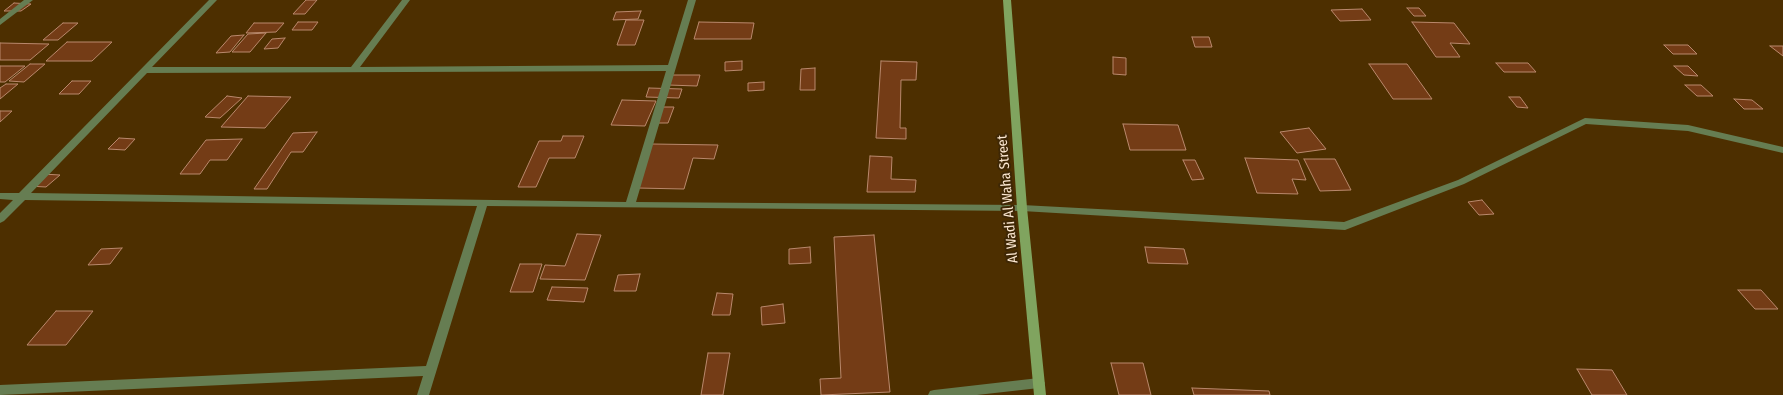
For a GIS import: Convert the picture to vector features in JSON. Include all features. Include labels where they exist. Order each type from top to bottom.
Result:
[{"type":"main road","name":"Al Wadi Al Waha Street","points":[[1007,0],[1022,208],[1039,389]]},
{"type":"street","points":[[0,23],[29,0]]},
{"type":"street","points":[[0,219],[213,0]]},
{"type":"street","points":[[354,70],[406,0]]},
{"type":"street","points":[[630,205],[692,0]]},
{"type":"street","points":[[144,70],[672,68]]},
{"type":"street","points":[[0,196],[630,205],[1022,208],[1345,226],[1461,182],[1585,121],[1688,128],[1783,150]]},
{"type":"street","points":[[423,395],[484,203]]},
{"type":"street","points":[[0,390],[47,391],[431,371]]},
{"type":"street","points":[[934,395],[1039,389]]},
{"type":"building","points":[[306,0],[317,0],[305,14],[293,14]]},
{"type":"building","points":[[14,3],[31,4],[21,11],[4,11]]},
{"type":"building","points":[[1407,8],[1419,8],[1426,16],[1414,16]]},
{"type":"building","points":[[1362,9],[1371,20],[1340,21],[1331,10]]},
{"type":"building","points":[[641,11],[638,19],[613,20],[616,12]]},
{"type":"building","points":[[626,20],[644,20],[635,45],[617,45]]},
{"type":"building","points":[[298,22],[318,22],[312,30],[292,30]]},
{"type":"building","points":[[699,22],[754,23],[751,39],[694,39]]},
{"type":"building","points":[[1412,22],[1454,23],[1470,44],[1450,43],[1460,57],[1436,57]]},
{"type":"building","points":[[63,23],[78,23],[58,40],[43,40]]},
{"type":"building","points":[[254,23],[284,23],[276,32],[246,33]]},
{"type":"building","points":[[266,33],[250,52],[232,52],[248,34]]},
{"type":"building","points":[[244,35],[230,52],[216,53],[231,36]]},
{"type":"building","points":[[1192,37],[1209,37],[1212,47],[1195,47]]},
{"type":"building","points":[[285,38],[278,48],[264,49],[272,39]]},
{"type":"building","points":[[67,42],[112,42],[92,61],[46,61]]},
{"type":"building","points":[[0,43],[49,44],[30,60],[0,60]]},
{"type":"building","points":[[1664,45],[1688,45],[1697,54],[1673,54]]},
{"type":"building","points":[[1770,46],[1783,46],[1783,56]]},
{"type":"building","points":[[1113,57],[1126,58],[1126,75],[1113,74]]},
{"type":"building","points":[[742,61],[742,70],[725,71],[725,62]]},
{"type":"building","points":[[881,61],[917,62],[916,80],[901,80],[900,128],[906,128],[906,139],[876,138]]},
{"type":"building","points":[[1496,63],[1528,63],[1536,72],[1504,72]]},
{"type":"building","points":[[30,64],[45,64],[24,82],[9,81]]},
{"type":"building","points":[[1369,64],[1407,64],[1432,99],[1393,99]]},
{"type":"building","points":[[0,66],[25,66],[5,82],[0,82]]},
{"type":"building","points":[[1674,66],[1688,66],[1698,76],[1684,75]]},
{"type":"building","points":[[815,68],[815,90],[800,90],[801,69]]},
{"type":"building","points":[[671,75],[700,75],[697,86],[668,85]]},
{"type":"building","points":[[72,81],[91,81],[79,94],[59,94]]},
{"type":"building","points":[[764,82],[764,90],[748,91],[748,83]]},
{"type":"building","points":[[6,84],[18,84],[0,99],[0,88]]},
{"type":"building","points":[[1685,85],[1701,85],[1713,96],[1697,96]]},
{"type":"building","points":[[649,88],[682,89],[679,98],[646,97]]},
{"type":"building","points":[[227,96],[242,98],[220,118],[205,117]]},
{"type":"building","points":[[248,96],[291,97],[265,128],[221,127]]},
{"type":"building","points":[[1509,97],[1520,97],[1528,108],[1517,107]]},
{"type":"building","points":[[1734,99],[1752,100],[1763,109],[1744,109]]},
{"type":"building","points":[[622,100],[656,101],[645,126],[611,125]]},
{"type":"building","points":[[658,107],[674,107],[668,123],[652,123]]},
{"type":"building","points":[[0,111],[12,111],[0,122]]},
{"type":"building","points":[[1123,124],[1178,125],[1186,150],[1130,150]]},
{"type":"building","points":[[1309,128],[1326,149],[1297,153],[1280,132]]},
{"type":"building","points":[[317,132],[303,152],[291,152],[267,189],[254,189],[293,133]]},
{"type":"building","points":[[563,136],[584,136],[575,158],[549,158],[536,187],[518,187],[539,141],[561,141]]},
{"type":"building","points":[[119,138],[135,139],[125,150],[108,149]]},
{"type":"building","points":[[242,139],[227,160],[210,160],[200,174],[180,174],[206,140]]},
{"type":"building","points":[[652,144],[718,145],[714,159],[693,158],[684,189],[637,188]]},
{"type":"building","points":[[870,156],[892,157],[891,179],[916,180],[915,192],[867,192]]},
{"type":"building","points":[[1245,158],[1298,160],[1306,180],[1292,179],[1298,194],[1257,193]]},
{"type":"building","points":[[1304,159],[1335,159],[1351,190],[1320,191]]},
{"type":"building","points":[[1183,160],[1195,160],[1204,179],[1192,180]]},
{"type":"building","points":[[42,174],[60,175],[46,187],[28,186]]},
{"type":"building","points":[[1482,200],[1494,214],[1479,215],[1468,202]]},
{"type":"building","points":[[577,234],[601,235],[585,280],[540,279],[545,265],[565,266]]},
{"type":"building","points":[[874,235],[890,392],[821,395],[820,379],[841,378],[834,237]]},
{"type":"building","points":[[810,247],[811,263],[789,264],[789,249]]},
{"type":"building","points":[[1145,247],[1184,249],[1188,264],[1148,263]]},
{"type":"building","points":[[122,248],[110,264],[88,265],[101,249]]},
{"type":"building","points":[[520,264],[542,264],[533,292],[510,292]]},
{"type":"building","points":[[640,274],[636,291],[614,291],[618,275]]},
{"type":"building","points":[[552,287],[588,288],[584,302],[547,300]]},
{"type":"building","points":[[1738,290],[1761,290],[1778,309],[1755,309]]},
{"type":"building","points":[[717,293],[733,294],[730,315],[712,315]]},
{"type":"building","points":[[783,304],[785,323],[762,325],[761,307]]},
{"type":"building","points":[[56,311],[93,311],[66,345],[27,345]]},
{"type":"building","points":[[708,353],[730,353],[723,395],[701,395]]},
{"type":"building","points":[[1111,363],[1143,363],[1151,395],[1119,395]]},
{"type":"building","points":[[1577,369],[1612,370],[1627,395],[1592,395]]},
{"type":"building","points":[[1192,388],[1269,391],[1270,395],[1194,395]]}]
